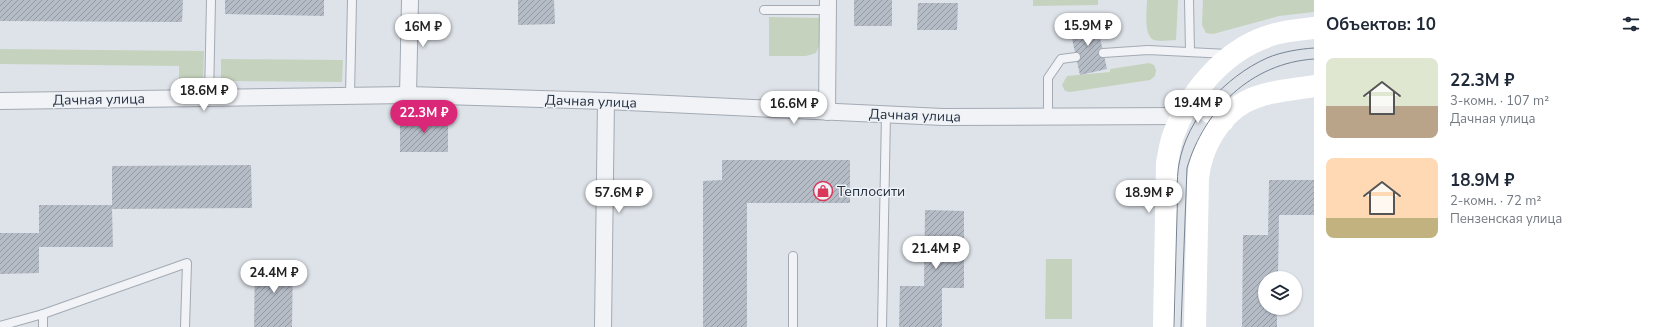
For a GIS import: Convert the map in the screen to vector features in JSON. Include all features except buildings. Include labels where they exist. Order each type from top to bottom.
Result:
[{"type":"main road","points":[[1164,327],[1167,163],[1173,137],[1185,109],[1212,73],[1235,54],[1267,36],[1314,28]]},
{"type":"main road","points":[[1195,327],[1199,164],[1204,151],[1216,129],[1244,103],[1279,91],[1314,86]]},
{"type":"main road","points":[[1185,109],[1224,120]]},
{"type":"street","points":[[408,94],[410,0]]},
{"type":"street","points":[[827,112],[828,5]]},
{"type":"street","name":"Дачная улица","points":[[0,101],[408,94],[606,101],[943,117],[1048,115],[1185,109]]},
{"type":"street","points":[[603,327],[606,101]]},
{"type":"lane","points":[[209,98],[212,0]]},
{"type":"lane","points":[[350,95],[352,0]]},
{"type":"lane","points":[[1189,0],[1190,52]]},
{"type":"lane","points":[[764,10],[828,5]]},
{"type":"lane","points":[[1104,53],[1148,50],[1235,54]]},
{"type":"lane","points":[[1048,115],[1048,78],[1061,59],[1076,57]]},
{"type":"lane","points":[[882,327],[886,114]]},
{"type":"lane","points":[[793,256],[793,327]]},
{"type":"lane","points":[[0,326],[43,314],[187,263],[185,327]]},
{"type":"lane","points":[[43,314],[43,327]]},
{"type":"green space","points":[[1033,0],[1098,0],[1098,5],[1033,6]]},
{"type":"green space","points":[[1147,0],[1178,0],[1176,40],[1159,41],[1151,38],[1148,33],[1146,22]]},
{"type":"green space","points":[[1203,0],[1314,0],[1314,12],[1279,16],[1213,34],[1206,33],[1202,25]]},
{"type":"green space","points":[[769,17],[821,18],[821,41],[816,53],[806,56],[769,56]]},
{"type":"green space","points":[[0,49],[204,51],[203,82],[179,82],[179,66],[0,64]]},
{"type":"green space","points":[[221,59],[343,60],[342,82],[221,81]]},
{"type":"green space","points":[[1149,63],[1154,65],[1156,70],[1155,76],[1150,80],[1070,92],[1065,91],[1062,85],[1067,76],[1110,72],[1110,69]]},
{"type":"green space","points":[[1046,259],[1072,259],[1072,319],[1045,319]]},
{"type":"tram line","points":[[1174,327],[1178,176],[1183,147],[1190,131],[1199,115],[1210,101],[1237,76],[1251,66],[1278,54],[1314,48]]},
{"type":"tram line","points":[[1181,327],[1187,168],[1195,147],[1205,127],[1218,109],[1233,93],[1251,80],[1270,70],[1291,62],[1314,59]]},
{"type":"place","name":"Теплосити","points":[[823,191]]}]
